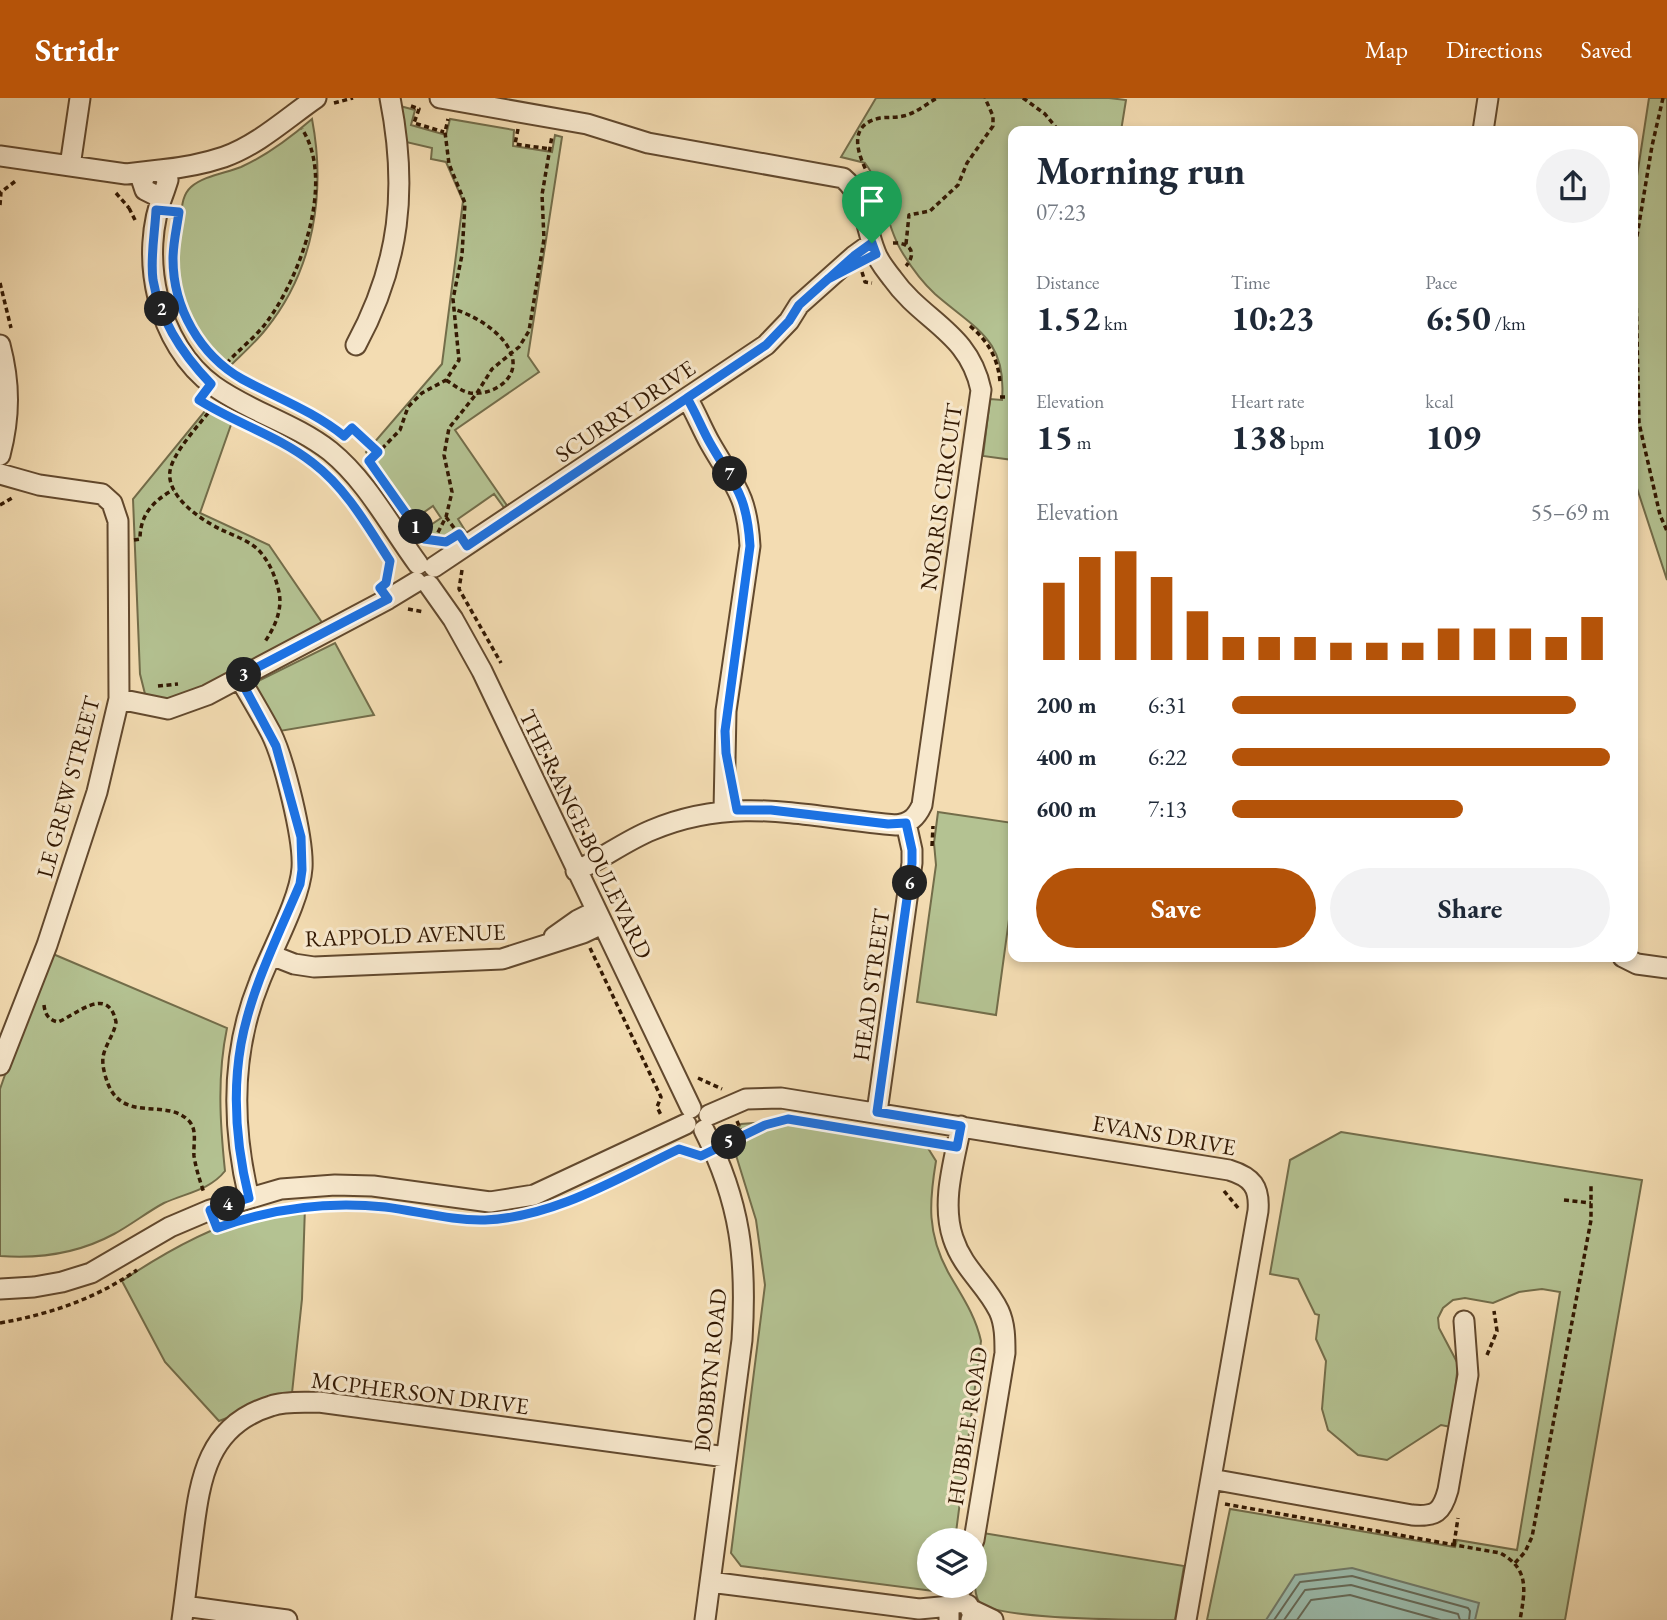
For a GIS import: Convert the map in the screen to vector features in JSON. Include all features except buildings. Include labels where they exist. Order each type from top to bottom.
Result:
[{"type":"street","points":[[70,166],[80,98]]},
{"type":"street","points":[[356,345],[382,291],[396,229],[399,162],[390,98]]},
{"type":"street","name":"NORRIS CIRCUIT","points":[[440,98],[587,124],[648,143],[843,178],[853,186],[859,197],[894,282],[958,342],[971,358],[981,390],[922,806],[917,816],[906,823]]},
{"type":"street","points":[[1484,126],[1488,98]]},
{"type":"street","points":[[0,156],[126,174],[155,188],[186,167],[226,156],[322,102]]},
{"type":"street","name":"THE RANGE BOULEVARD","points":[[155,188],[153,281],[163,314],[178,346],[211,384],[292,425],[332,452],[366,489],[424,575],[482,671],[692,1122]]},
{"type":"street","name":"SCURRY DRIVE","points":[[126,701],[168,709],[207,695],[388,599],[424,575],[460,540],[681,402],[766,345],[789,321],[799,305],[828,279],[879,244]]},
{"type":"street","points":[[0,345],[9,393],[0,455]]},
{"type":"street","points":[[681,402],[736,484],[745,504],[748,524],[750,546],[726,711],[730,811]]},
{"type":"street","name":"LE GREW STREET","points":[[0,474],[39,485],[102,494],[112,503],[118,521],[126,701],[56,920],[0,1065]]},
{"type":"street","points":[[239,677],[276,746],[301,837],[302,870],[300,884],[251,1004],[238,1063],[240,1162],[249,1198]]},
{"type":"street","points":[[574,866],[604,846],[630,840],[677,822],[730,811],[771,810],[888,824],[906,823]]},
{"type":"street","name":"HEAD STREET","points":[[877,1112],[912,863],[906,823]]},
{"type":"street","points":[[574,866],[608,855],[630,840]]},
{"type":"street","name":"RAPPOLD AVENUE","points":[[271,955],[294,964],[314,967],[482,961],[516,956],[583,933],[599,918]]},
{"type":"street","name":"RAPPOLD AVENUE","points":[[542,946],[578,920],[599,918]]},
{"type":"street","points":[[1638,950],[1667,956]]},
{"type":"street","points":[[1633,962],[1667,968]]},
{"type":"street","name":"EVANS DRIVE","points":[[692,1122],[746,1099],[781,1098],[1229,1170],[1243,1174],[1252,1181],[1259,1199],[1258,1212],[1186,1620]]},
{"type":"street","points":[[0,1289],[34,1287],[91,1273],[170,1227],[210,1210],[281,1189],[335,1185],[373,1186],[467,1200],[491,1202],[512,1199],[556,1186],[692,1122]]},
{"type":"street","name":"DOBBYN ROAD","points":[[692,1122],[714,1150],[736,1212],[743,1254],[745,1298],[742,1340],[705,1620]]},
{"type":"street","name":"HUBBLE ROAD","points":[[961,1126],[948,1197],[953,1238],[961,1259],[988,1292],[1000,1312],[1005,1329],[1005,1353],[976,1528]]},
{"type":"street","points":[[1209,1488],[1412,1515],[1425,1516],[1437,1512],[1444,1503],[1448,1489],[1468,1375],[1464,1321]]},
{"type":"street","name":"MCPHERSON DRIVE","points":[[183,1613],[204,1468],[217,1443],[237,1421],[272,1405],[319,1402],[726,1457]]},
{"type":"street","points":[[710,1582],[959,1613],[993,1620]]},
{"type":"street","points":[[183,1613],[287,1620]]},
{"type":"path","points":[[322,102],[353,98]]},
{"type":"path","points":[[390,98],[419,109],[414,123],[444,132]]},
{"type":"path","points":[[901,258],[906,266],[912,259],[913,253],[906,244],[909,215],[930,211],[953,191],[967,163],[993,126],[993,116],[985,98]]},
{"type":"path","points":[[1023,98],[1045,114],[1055,126]]},
{"type":"path","points":[[1638,229],[1651,146],[1663,98]]},
{"type":"path","points":[[874,187],[858,151],[857,142],[861,128],[878,119],[904,116],[934,99]]},
{"type":"path","points":[[369,461],[400,430],[408,407],[422,393],[446,380],[459,360],[453,309],[464,244],[466,203],[449,164],[444,132],[448,116],[460,118]]},
{"type":"path","points":[[211,384],[223,366],[265,324],[279,304],[306,242],[314,206],[313,152],[300,125],[292,131]]},
{"type":"path","points":[[518,128],[515,144],[550,149]]},
{"type":"path","points":[[0,205],[1,192],[18,180],[9,178]]},
{"type":"path","points":[[106,192],[118,194],[129,208],[155,188],[179,212],[173,261]]},
{"type":"path","points":[[893,243],[897,251]]},
{"type":"path","points":[[879,244],[906,244]]},
{"type":"path","points":[[446,380],[467,392],[483,393],[503,384],[512,367],[511,354],[495,333],[474,318],[453,309]]},
{"type":"path","points":[[969,324],[995,356],[1000,384]]},
{"type":"path","points":[[205,349],[240,378],[307,410],[325,422]]},
{"type":"path","points":[[1638,379],[1639,423],[1660,515],[1667,531]]},
{"type":"path","points":[[999,397],[1008,397]]},
{"type":"path","points":[[218,412],[211,407],[174,460],[170,481],[174,490],[200,517],[242,539],[261,553],[275,577],[281,599],[274,629],[262,646]]},
{"type":"path","points":[[334,429],[344,436],[352,428],[378,452]]},
{"type":"path","points":[[363,454],[374,467]]},
{"type":"path","points":[[118,541],[140,539],[140,528],[148,510],[157,499],[174,490]]},
{"type":"path","points":[[351,504],[373,534]]},
{"type":"path","points":[[446,517],[460,540],[477,558],[462,568],[459,589],[505,670]]},
{"type":"path","points":[[424,539],[446,542]]},
{"type":"path","points":[[378,543],[390,561],[386,583],[380,588],[397,611],[403,608],[424,612],[430,622]]},
{"type":"path","points":[[126,701],[149,688],[183,683]]},
{"type":"path","points":[[540,743],[592,852]]},
{"type":"path","points":[[583,933],[661,1097],[657,1107],[692,1122],[679,1149],[701,1156],[778,1121],[797,1121]]},
{"type":"path","points":[[45,997],[47,1016],[58,1022],[92,1003],[111,1009],[117,1022],[103,1058],[110,1088],[121,1101],[132,1107],[177,1113],[190,1121],[197,1167],[210,1210]]},
{"type":"path","points":[[694,1069],[699,1080],[721,1087],[743,1135]]},
{"type":"path","points":[[1516,1563],[1532,1537],[1591,1220],[1591,1186]]},
{"type":"path","points":[[1213,1189],[1226,1191],[1239,1210]]},
{"type":"path","points":[[1564,1200],[1591,1203]]},
{"type":"path","points":[[0,1322],[61,1310],[115,1285],[139,1269]]},
{"type":"path","points":[[1209,1488],[1226,1504],[1500,1553],[1516,1563],[1521,1573],[1525,1601],[1520,1620]]},
{"type":"green space","points":[[876,98],[1126,100],[1122,126],[1008,126],[1008,459],[983,456],[990,399],[1002,400],[1002,379],[994,349],[975,327],[930,289],[909,263],[896,241],[877,184],[865,163],[841,157]]},
{"type":"green space","points":[[1649,98],[1667,98],[1667,580],[1638,491],[1638,170]]},
{"type":"green space","points":[[400,106],[415,110],[411,125],[446,135],[450,119],[514,130],[513,146],[552,152],[555,135],[562,137],[528,356],[539,372],[455,430],[508,507],[505,509],[494,494],[458,519],[468,535],[464,536],[459,531],[446,540],[426,536],[422,531],[441,518],[433,506],[414,519],[366,452],[442,364],[463,201],[446,162],[431,159],[432,148],[406,142]]},
{"type":"green space","points":[[312,119],[316,147],[316,202],[305,256],[282,306],[262,334],[228,368],[200,336],[183,302],[177,244],[184,199],[196,183],[241,167],[260,157]]},
{"type":"green space","points":[[209,406],[233,419],[200,513],[269,545],[323,624],[182,699],[161,701],[145,694],[140,674],[133,499]]},
{"type":"green space","points":[[335,643],[374,715],[280,731],[252,684]]},
{"type":"green space","points":[[938,812],[1008,822],[1008,927],[996,1015],[917,1002],[936,865],[934,843]]},
{"type":"green space","points":[[53,954],[227,1028],[220,1099],[225,1171],[205,1187],[164,1203],[101,1241],[59,1253],[0,1256],[0,1089],[20,1032]]},
{"type":"green space","points":[[766,1122],[802,1125],[926,1145],[936,1161],[931,1218],[936,1244],[971,1313],[981,1341],[957,1528],[917,1528],[917,1589],[741,1566],[731,1553],[765,1285],[756,1220],[731,1139],[741,1124]]},
{"type":"green space","points":[[1341,1132],[1642,1180],[1565,1620],[1207,1620],[1230,1509],[1455,1547],[1457,1540],[1517,1550],[1560,1292],[1542,1289],[1519,1292],[1493,1303],[1465,1298],[1453,1300],[1443,1308],[1438,1318],[1439,1328],[1458,1364],[1451,1427],[1441,1425],[1387,1460],[1358,1455],[1328,1430],[1322,1409],[1326,1361],[1316,1339],[1319,1315],[1315,1314],[1298,1279],[1270,1274],[1290,1160]]},
{"type":"green space","points":[[305,1206],[302,1299],[292,1393],[219,1421],[165,1362],[122,1281],[168,1252],[217,1228],[252,1216]]},
{"type":"green space","points":[[987,1534],[1184,1566],[1175,1620],[1039,1616],[990,1608],[977,1598],[987,1598]]},
{"type":"water","points":[[1352,1568],[1479,1603],[1475,1620],[1266,1620],[1295,1575]]},
{"type":"route","points":[[872,243],[854,256],[799,305],[789,321],[766,345],[687,398],[593,462],[467,546],[459,534],[446,542],[424,539],[369,461],[378,452],[352,428],[344,436],[307,410],[240,378],[205,349],[193,331],[176,284],[173,261],[179,212],[156,210],[153,281],[163,314],[178,346],[211,384],[199,400],[292,448],[314,464],[351,504],[390,561],[386,583],[380,588],[388,599],[239,677],[272,734],[276,746],[301,837],[302,870],[300,884],[258,984],[241,1042],[237,1090],[238,1129],[240,1162],[249,1198],[210,1210],[217,1228],[264,1213],[319,1205],[384,1207],[484,1220],[516,1217],[563,1203],[679,1149],[701,1156],[765,1125],[788,1119],[957,1147],[961,1126],[877,1112],[912,863],[906,823],[896,825],[804,813],[737,810],[726,753],[725,731],[750,546],[748,524],[745,504],[736,484],[709,441],[687,398],[766,345],[789,321],[799,305],[828,279],[859,265],[876,254],[872,243]]}]
